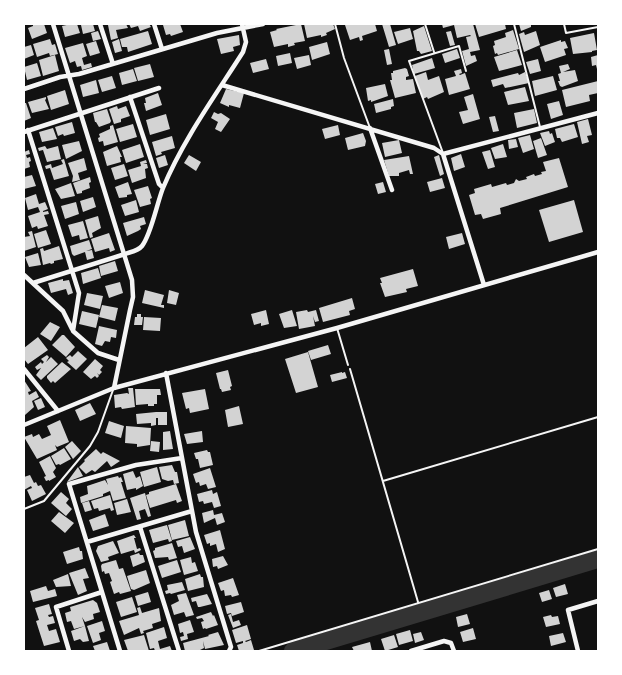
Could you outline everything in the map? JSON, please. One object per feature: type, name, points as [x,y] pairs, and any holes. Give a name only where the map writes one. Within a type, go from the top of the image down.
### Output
[{"type":"street","points":[[52,24],[132,280],[132,297],[114,388]]},
{"type":"street","points":[[100,24],[113,64]]},
{"type":"street","points":[[154,24],[162,49]]},
{"type":"street","points":[[24,88],[60,76],[113,64],[242,25],[263,24]]},
{"type":"street","points":[[33,283],[138,249],[145,240],[163,188],[185,145],[246,46],[242,25]]},
{"type":"street","points":[[222,85],[370,128],[434,148],[443,154],[484,285]]},
{"type":"street","points":[[73,331],[78,293],[26,131],[159,88]]},
{"type":"street","points":[[130,97],[159,184],[163,188]]},
{"type":"street","points":[[443,154],[598,114]]},
{"type":"street","points":[[370,128],[392,190]]},
{"type":"street","points":[[24,425],[114,388],[337,328],[598,252]]},
{"type":"street","points":[[24,275],[63,311],[73,331],[98,352],[119,360]]},
{"type":"street","points":[[24,369],[58,411]]},
{"type":"street","points":[[166,373],[196,532],[231,647],[229,651]]},
{"type":"street","points":[[120,651],[69,484],[136,465],[182,458]]},
{"type":"street","points":[[87,542],[192,511]]},
{"type":"street","points":[[140,527],[179,651]]},
{"type":"street","points":[[70,651],[56,606],[102,592]]},
{"type":"street","points":[[578,651],[568,610],[598,600]]},
{"type":"street","points":[[411,651],[444,641],[450,643],[454,651]]},
{"type":"lane","points":[[335,24],[344,58],[370,128]]},
{"type":"lane","points":[[425,24],[434,53]]},
{"type":"lane","points":[[514,24],[541,129]]},
{"type":"lane","points":[[564,24],[566,33],[598,27]]},
{"type":"lane","points":[[443,154],[409,61],[459,46],[466,71]]},
{"type":"lane","points":[[337,328],[348,365]]},
{"type":"lane","points":[[24,509],[44,501],[90,446],[98,432],[114,388]]},
{"type":"lane","points":[[62,479],[69,484]]},
{"type":"path","points":[[348,365],[419,603]]},
{"type":"path","points":[[383,481],[598,417]]},
{"type":"path","points":[[259,651],[598,549]]},
{"type":"building","points":[[33,24],[44,24],[47,33],[32,39],[28,28],[33,26]]},
{"type":"building","points":[[77,24],[80,33],[65,37],[62,26]]},
{"type":"building","points":[[93,24],[95,31],[83,34],[81,25]]},
{"type":"building","points":[[126,24],[128,28],[116,30],[118,38],[111,40],[108,25]]},
{"type":"building","points":[[129,24],[149,24],[151,27],[140,31],[138,26],[131,28]]},
{"type":"building","points":[[180,24],[183,32],[171,36],[170,34],[166,35],[163,25]]},
{"type":"building","points":[[301,24],[305,41],[294,43],[295,45],[288,47],[288,44],[274,47],[270,32]]},
{"type":"building","points":[[304,24],[333,24],[335,29],[321,37],[321,35],[307,38]]},
{"type":"building","points":[[375,24],[377,31],[362,36],[363,40],[360,41],[359,37],[350,40],[345,25]]},
{"type":"building","points":[[382,24],[390,24],[396,45],[389,47]]},
{"type":"building","points":[[442,24],[473,24],[480,50],[470,52],[471,56],[475,55],[477,61],[466,66],[462,51],[469,49],[466,37],[471,36],[457,38],[454,25],[443,28]]},
{"type":"building","points":[[475,24],[505,24],[506,29],[479,37]]},
{"type":"building","points":[[519,24],[534,24],[521,31]]},
{"type":"building","points":[[424,26],[432,51],[421,54],[417,51],[413,31]]},
{"type":"building","points":[[410,28],[413,39],[398,44],[394,32]]},
{"type":"building","points":[[513,30],[519,49],[498,55],[497,53],[495,54],[494,41],[506,37],[505,33]]},
{"type":"building","points":[[98,31],[101,39],[93,41],[91,33]]},
{"type":"building","points":[[148,31],[152,44],[128,52],[127,47],[122,47],[120,39]]},
{"type":"building","points":[[451,31],[455,45],[450,46],[446,32]]},
{"type":"building","points":[[536,31],[540,45],[524,52],[519,34],[524,32],[525,35]]},
{"type":"building","points":[[594,33],[597,50],[573,54],[570,38]]},
{"type":"building","points":[[239,35],[240,45],[233,47],[234,51],[221,54],[217,39]]},
{"type":"building","points":[[50,39],[52,45],[55,44],[58,54],[50,56],[49,53],[37,57],[33,44]]},
{"type":"building","points":[[119,39],[122,51],[115,53],[112,42]]},
{"type":"building","points":[[561,40],[561,42],[565,41],[568,48],[564,49],[566,55],[545,62],[540,47]]},
{"type":"building","points":[[96,41],[100,53],[90,56],[86,44]]},
{"type":"building","points":[[327,42],[330,54],[312,60],[309,47]]},
{"type":"building","points":[[83,43],[87,56],[82,58],[84,65],[91,63],[92,67],[82,70],[81,66],[77,67],[75,61],[70,63],[65,48]]},
{"type":"building","points":[[31,45],[34,55],[24,59],[24,47]]},
{"type":"building","points":[[389,49],[392,64],[387,65],[384,50]]},
{"type":"building","points":[[457,49],[460,58],[445,63],[442,54]]},
{"type":"building","points":[[517,50],[522,65],[499,71],[494,57]]},
{"type":"building","points":[[290,53],[292,63],[278,66],[276,56]]},
{"type":"building","points":[[55,55],[59,71],[43,76],[39,60]]},
{"type":"building","points":[[309,55],[311,65],[297,69],[294,58]]},
{"type":"building","points":[[598,55],[597,69],[596,65],[592,66],[591,57]]},
{"type":"building","points":[[432,58],[435,68],[414,74],[412,65]]},
{"type":"building","points":[[266,59],[269,69],[253,73],[250,63]]},
{"type":"building","points":[[538,59],[541,71],[530,74],[526,62]]},
{"type":"building","points":[[37,63],[41,76],[27,80],[24,67]]},
{"type":"building","points":[[150,64],[154,77],[138,81],[134,68]]},
{"type":"building","points":[[568,64],[570,69],[563,72],[575,70],[578,81],[562,87],[558,81],[560,81],[558,74],[561,73],[559,66]]},
{"type":"building","points":[[405,68],[409,76],[406,77],[406,80],[413,79],[416,93],[395,98],[390,80],[392,80],[391,73]]},
{"type":"building","points":[[133,69],[137,81],[122,85],[119,73]]},
{"type":"building","points":[[461,69],[462,73],[459,74],[465,73],[470,89],[449,95],[445,79],[456,76],[454,71]]},
{"type":"building","points":[[426,72],[428,80],[439,76],[444,92],[428,99],[427,97],[423,99],[415,76]]},
{"type":"building","points":[[525,72],[529,83],[505,88],[503,84],[493,87],[491,80],[518,73],[519,75]]},
{"type":"building","points":[[112,76],[116,88],[102,92],[98,80]]},
{"type":"building","points":[[553,76],[557,90],[535,96],[532,81]]},
{"type":"building","points":[[96,80],[99,93],[83,97],[80,85]]},
{"type":"building","points":[[598,81],[598,93],[589,95],[590,101],[566,107],[562,90]]},
{"type":"building","points":[[385,84],[388,96],[371,102],[371,100],[368,101],[366,88]]},
{"type":"building","points":[[525,87],[529,101],[508,105],[504,92]]},
{"type":"building","points":[[226,89],[244,93],[240,108],[229,105],[229,107],[220,103]]},
{"type":"building","points":[[65,90],[69,104],[51,110],[47,96]]},
{"type":"building","points":[[158,93],[162,105],[146,111],[145,98]]},
{"type":"building","points":[[473,94],[480,119],[463,124],[459,112],[468,110],[464,97]]},
{"type":"building","points":[[46,97],[45,100],[49,109],[32,113],[28,102]]},
{"type":"building","points":[[393,99],[394,106],[391,109],[376,113],[374,104]]},
{"type":"building","points":[[559,101],[563,115],[551,119],[547,104]]},
{"type":"building","points":[[24,103],[26,103],[31,118],[24,121]]},
{"type":"building","points":[[117,106],[118,109],[126,106],[130,116],[114,124],[109,109]]},
{"type":"building","points":[[107,109],[111,121],[99,127],[95,122],[93,113]]},
{"type":"building","points":[[534,109],[537,123],[517,128],[514,113]]},
{"type":"building","points":[[214,112],[221,113],[230,119],[221,132],[215,129],[218,122],[211,118]]},
{"type":"building","points":[[166,114],[170,129],[150,135],[146,120]]},
{"type":"building","points":[[495,116],[499,131],[493,132],[489,117]]},
{"type":"building","points":[[588,119],[592,135],[587,136],[589,142],[582,144],[577,122]]},
{"type":"building","points":[[72,122],[75,133],[58,136],[55,127]]},
{"type":"building","points":[[133,124],[137,137],[120,142],[116,129]]},
{"type":"building","points":[[574,124],[578,137],[562,142],[560,138],[557,138],[555,129]]},
{"type":"building","points":[[113,125],[118,142],[104,146],[103,141],[99,142],[99,134],[110,129],[110,126]]},
{"type":"building","points":[[338,125],[340,135],[325,139],[322,129]]},
{"type":"building","points":[[53,128],[57,139],[42,142],[39,132]]},
{"type":"building","points":[[549,131],[550,134],[552,133],[555,142],[545,146],[540,133]]},
{"type":"building","points":[[363,133],[366,141],[365,146],[348,150],[345,138]]},
{"type":"building","points":[[530,135],[534,149],[523,153],[518,138]]},
{"type":"building","points":[[172,136],[175,148],[161,152],[162,154],[156,156],[152,142]]},
{"type":"building","points":[[541,138],[547,155],[538,158],[533,141]]},
{"type":"building","points":[[516,139],[518,147],[509,149],[508,140]]},
{"type":"building","points":[[399,140],[402,153],[385,157],[382,143]]},
{"type":"building","points":[[79,141],[82,151],[66,159],[62,145]]},
{"type":"building","points":[[140,144],[144,157],[126,163],[122,150]]},
{"type":"building","points":[[503,144],[507,157],[495,159],[491,148]]},
{"type":"building","points":[[45,146],[47,149],[58,146],[61,159],[47,162],[43,150],[39,151],[38,148]]},
{"type":"building","points":[[117,146],[122,157],[120,157],[121,162],[107,166],[103,152]]},
{"type":"building","points":[[29,150],[30,154],[26,155],[27,158],[30,157],[30,167],[24,169],[24,152]]},
{"type":"building","points":[[490,150],[495,167],[488,169],[482,152]]},
{"type":"building","points":[[461,154],[465,167],[454,171],[451,158]]},
{"type":"building","points":[[165,155],[168,165],[159,168],[156,158]]},
{"type":"building","points":[[189,155],[201,162],[196,171],[184,163]]},
{"type":"building","points":[[439,155],[444,174],[440,176],[434,157]]},
{"type":"building","points":[[409,156],[413,174],[410,174],[409,170],[399,173],[399,176],[389,176],[384,160]]},
{"type":"building","points":[[84,158],[87,170],[78,173],[80,180],[72,182],[73,176],[68,163]]},
{"type":"building","points":[[559,158],[568,187],[500,208],[501,214],[483,219],[481,214],[475,215],[469,195],[475,193],[474,189],[491,184],[492,187],[506,183],[507,185],[514,183],[516,179],[519,181],[527,179],[526,177],[534,174],[535,176],[542,174],[541,172],[546,171],[543,162]]},
{"type":"building","points":[[64,159],[69,176],[54,180],[50,168],[46,169],[45,166],[51,164],[52,168],[63,164],[61,160]]},
{"type":"building","points":[[146,160],[147,163],[143,164],[147,164],[148,168],[145,169],[146,178],[132,183],[128,170],[141,166],[140,162]]},
{"type":"building","points":[[124,164],[128,176],[115,180],[111,168]]},
{"type":"building","points":[[32,175],[36,186],[24,189],[24,177]]},
{"type":"building","points":[[90,177],[90,188],[77,194],[73,183]]},
{"type":"building","points":[[442,178],[445,188],[430,192],[427,182]]},
{"type":"building","points":[[128,182],[132,194],[119,198],[115,187]]},
{"type":"building","points":[[383,182],[386,192],[378,194],[375,184]]},
{"type":"building","points":[[71,183],[75,196],[61,199],[55,189]]},
{"type":"building","points":[[148,186],[152,198],[150,199],[151,204],[140,207],[134,190]]},
{"type":"building","points":[[36,194],[39,204],[45,202],[48,209],[43,212],[48,211],[49,214],[44,215],[48,226],[38,229],[37,226],[32,228],[28,216],[40,212],[38,207],[28,210],[25,198]]},
{"type":"building","points":[[93,197],[96,207],[83,212],[80,201]]},
{"type":"building","points":[[136,200],[139,212],[125,216],[121,205]]},
{"type":"building","points":[[574,200],[583,232],[549,242],[539,210]]},
{"type":"building","points":[[76,202],[79,214],[65,219],[61,206]]},
{"type":"building","points":[[98,216],[101,228],[92,233],[93,237],[90,238],[85,220]]},
{"type":"building","points":[[144,217],[146,224],[140,226],[141,229],[138,231],[127,236],[123,223]]},
{"type":"building","points":[[83,221],[88,238],[80,240],[79,235],[72,237],[68,225]]},
{"type":"building","points":[[46,230],[51,244],[38,248],[34,234]]},
{"type":"building","points":[[32,231],[36,247],[24,251],[24,237],[30,236],[28,232]]},
{"type":"building","points":[[109,233],[115,250],[110,252],[109,248],[95,252],[91,239]]},
{"type":"building","points":[[462,233],[465,244],[449,249],[446,237]]},
{"type":"building","points":[[89,240],[92,249],[86,251],[92,250],[94,258],[87,260],[85,252],[74,256],[72,254],[70,246]]},
{"type":"building","points":[[59,246],[63,259],[43,265],[40,249],[43,248],[44,251]]},
{"type":"building","points":[[38,253],[41,265],[29,267],[25,257]]},
{"type":"building","points":[[115,261],[118,271],[101,276],[99,266]]},
{"type":"building","points":[[98,268],[101,278],[83,284],[81,273]]},
{"type":"building","points":[[413,269],[418,286],[406,289],[407,292],[385,297],[380,278]]},
{"type":"building","points":[[63,279],[63,281],[69,280],[73,293],[68,295],[66,289],[51,293],[48,283]]},
{"type":"building","points":[[120,282],[123,293],[109,298],[105,286]]},
{"type":"building","points":[[145,290],[164,295],[161,305],[164,305],[164,308],[142,303]]},
{"type":"building","points":[[169,290],[179,293],[176,305],[167,303]]},
{"type":"building","points":[[87,293],[103,296],[100,309],[84,305]]},
{"type":"building","points":[[352,298],[355,309],[349,311],[350,315],[323,322],[319,308]]},
{"type":"building","points":[[102,305],[118,308],[115,321],[99,317]]},
{"type":"building","points":[[266,310],[269,324],[261,326],[261,323],[254,325],[251,314]]},
{"type":"building","points":[[292,310],[297,326],[284,328],[279,314]]},
{"type":"building","points":[[307,310],[308,312],[316,310],[319,321],[315,322],[313,316],[315,326],[299,329],[296,312]]},
{"type":"building","points":[[82,311],[99,315],[96,328],[79,324]]},
{"type":"building","points":[[137,314],[141,314],[141,317],[143,317],[142,325],[134,325]]},
{"type":"building","points":[[144,317],[161,318],[160,331],[143,330]]},
{"type":"building","points":[[50,322],[60,327],[51,341],[40,334]]},
{"type":"building","points":[[99,326],[117,330],[116,338],[111,337],[110,342],[105,341],[102,346],[95,344]]},
{"type":"building","points":[[62,335],[75,347],[66,357],[52,345]]},
{"type":"building","points":[[38,337],[48,350],[28,364],[24,359],[24,348]]},
{"type":"building","points":[[328,345],[331,354],[311,360],[308,351]]},
{"type":"building","points":[[78,351],[87,359],[76,370],[67,362],[69,361],[66,358],[70,355],[72,357]]},
{"type":"building","points":[[308,352],[318,387],[296,393],[285,359]]},
{"type":"building","points":[[47,355],[49,357],[46,362],[51,357],[58,364],[41,380],[36,375],[41,368],[37,370],[35,367],[44,362],[41,359]]},
{"type":"building","points":[[95,359],[103,366],[100,370],[102,372],[99,375],[97,373],[99,376],[97,378],[95,376],[91,379],[83,372]]},
{"type":"building","points":[[62,362],[71,369],[55,383],[53,381],[51,383],[47,376]]},
{"type":"building","points":[[228,370],[232,386],[230,387],[231,390],[222,392],[216,373]]},
{"type":"building","points":[[345,372],[347,378],[332,382],[330,375]]},
{"type":"building","points":[[24,380],[31,391],[28,392],[29,395],[36,391],[39,397],[32,401],[34,407],[25,415]]},
{"type":"building","points":[[128,388],[133,388],[135,407],[115,408],[114,395],[129,394]]},
{"type":"building","points":[[135,389],[160,389],[161,395],[157,395],[157,404],[154,404],[154,406],[148,406],[148,404],[136,405]]},
{"type":"building","points":[[205,389],[209,409],[190,413],[189,408],[186,409],[182,393]]},
{"type":"building","points":[[41,398],[45,407],[38,410],[34,401]]},
{"type":"building","points":[[90,403],[96,414],[80,421],[75,410]]},
{"type":"building","points":[[239,406],[243,424],[228,427],[225,410]]},
{"type":"building","points":[[167,412],[167,425],[158,425],[158,418],[156,418],[156,425],[151,426],[151,423],[137,424],[136,414]]},
{"type":"building","points":[[60,420],[69,442],[57,447],[55,445],[57,450],[37,459],[24,437],[32,434],[33,437],[39,434],[42,439],[51,435],[47,426]]},
{"type":"building","points":[[109,421],[124,426],[121,438],[105,433]]},
{"type":"building","points":[[126,426],[151,428],[150,445],[137,447],[137,444],[125,443]]},
{"type":"building","points":[[170,431],[173,449],[163,450],[163,432]]},
{"type":"building","points":[[202,431],[203,442],[187,444],[184,434]]},
{"type":"building","points":[[72,441],[81,451],[73,459],[65,447]]},
{"type":"building","points":[[151,441],[160,442],[159,452],[150,451]]},
{"type":"building","points":[[64,448],[71,459],[56,465],[51,456]]},
{"type":"building","points":[[96,449],[101,454],[103,452],[120,461],[111,467],[107,461],[95,472],[92,470],[86,474],[79,467]]},
{"type":"building","points":[[207,450],[210,452],[213,465],[200,468],[194,453]]},
{"type":"building","points":[[50,456],[56,468],[53,472],[56,477],[46,481],[44,477],[46,476],[39,462]]},
{"type":"building","points":[[172,465],[175,472],[177,472],[179,483],[174,484],[173,480],[162,479],[159,467]]},
{"type":"building","points":[[78,467],[83,476],[67,482]]},
{"type":"building","points":[[157,467],[161,482],[144,487],[140,472]]},
{"type":"building","points":[[210,468],[216,487],[208,489],[206,484],[200,486],[199,482],[196,483],[193,474]]},
{"type":"building","points":[[133,471],[136,478],[140,476],[143,486],[136,490],[136,488],[127,490],[123,474]]},
{"type":"building","points":[[30,475],[34,483],[36,482],[38,486],[41,485],[46,494],[32,501],[27,490],[32,488],[31,486],[24,490],[24,477]]},
{"type":"building","points":[[118,476],[119,478],[121,477],[123,482],[121,482],[126,498],[113,501],[110,491],[103,494],[103,496],[81,503],[80,497],[88,494],[87,486],[105,480],[108,485],[106,479]]},
{"type":"building","points":[[176,484],[182,501],[177,503],[176,500],[150,508],[146,495],[149,492]]},
{"type":"building","points":[[212,490],[213,494],[217,492],[221,506],[214,508],[212,502],[204,504],[203,501],[199,502],[197,494]]},
{"type":"building","points":[[61,492],[69,499],[66,503],[72,509],[66,516],[51,503]]},
{"type":"building","points":[[145,493],[151,516],[148,517],[145,509],[139,511],[141,519],[137,520],[130,498]]},
{"type":"building","points":[[110,495],[114,510],[111,511],[110,508],[99,511],[98,508],[94,509],[91,501]]},
{"type":"building","points":[[127,499],[131,512],[117,515],[114,503]]},
{"type":"building","points":[[89,501],[92,510],[85,512],[82,503]]},
{"type":"building","points":[[213,510],[214,515],[222,513],[225,522],[217,525],[215,518],[204,523],[202,513]]},
{"type":"building","points":[[59,512],[74,523],[65,533],[51,521]]},
{"type":"building","points":[[105,514],[109,526],[93,531],[89,520]]},
{"type":"building","points":[[185,520],[189,536],[172,540],[168,525]]},
{"type":"building","points":[[167,525],[172,541],[169,542],[168,539],[153,543],[149,530]]},
{"type":"building","points":[[220,530],[225,549],[218,552],[216,544],[210,546],[210,543],[207,544],[204,535]]},
{"type":"building","points":[[134,535],[137,549],[140,548],[141,550],[135,553],[134,550],[121,554],[117,541]]},
{"type":"building","points":[[190,537],[195,549],[184,553],[182,546],[178,547],[176,541]]},
{"type":"building","points":[[113,541],[119,553],[108,557],[109,560],[101,562],[96,551],[98,546]]},
{"type":"building","points":[[172,543],[177,558],[169,560],[168,557],[155,558],[153,551],[155,548]]},
{"type":"building","points":[[79,547],[80,551],[82,551],[83,559],[67,564],[63,552]]},
{"type":"building","points":[[139,553],[143,555],[145,562],[133,567],[130,556]]},
{"type":"building","points":[[223,556],[228,565],[218,569],[217,566],[213,567],[212,559]]},
{"type":"building","points":[[191,557],[192,563],[195,562],[198,571],[184,575],[180,560]]},
{"type":"building","points":[[116,560],[119,569],[123,568],[131,591],[114,594],[109,573],[105,574],[104,571],[102,572],[102,564]]},
{"type":"building","points":[[177,560],[181,572],[162,578],[158,566]]},
{"type":"building","points":[[85,568],[89,578],[83,579],[87,591],[78,595],[69,573]]},
{"type":"building","points":[[146,570],[150,583],[134,590],[131,589],[127,576]]},
{"type":"building","points":[[68,574],[71,586],[56,587],[53,580]]},
{"type":"building","points":[[200,574],[203,577],[204,587],[188,591],[185,579]]},
{"type":"building","points":[[233,578],[239,595],[225,596],[224,590],[221,591],[218,583]]},
{"type":"building","points":[[182,582],[185,590],[166,594],[165,591],[168,590],[167,585]]},
{"type":"building","points":[[565,584],[568,594],[556,597],[553,588]]},
{"type":"building","points":[[46,586],[48,591],[55,589],[57,596],[33,602],[30,591]]},
{"type":"building","points":[[549,590],[552,599],[542,602],[539,593]]},
{"type":"building","points":[[148,592],[151,602],[138,606],[135,596]]},
{"type":"building","points":[[186,593],[194,615],[186,617],[184,612],[174,615],[171,605],[179,601],[177,595]]},
{"type":"building","points":[[207,594],[212,604],[198,607],[196,601],[192,602],[191,598]]},
{"type":"building","points":[[132,597],[137,612],[121,617],[116,602]]},
{"type":"building","points":[[93,600],[97,603],[100,612],[93,614],[94,619],[85,622],[82,617],[85,626],[74,629],[71,621],[67,622],[65,613],[71,611],[70,607]]},
{"type":"building","points":[[241,602],[244,612],[232,616],[231,613],[227,614],[225,606]]},
{"type":"building","points":[[49,604],[52,614],[48,615],[49,617],[53,616],[55,623],[47,625],[49,631],[56,629],[60,642],[44,646],[36,621],[39,620],[35,608]]},
{"type":"building","points":[[140,607],[142,613],[159,608],[161,621],[152,624],[153,628],[143,631],[144,633],[141,634],[139,628],[124,635],[119,621],[139,615],[137,608]]},
{"type":"building","points":[[211,612],[218,625],[203,629],[201,622],[204,621],[202,618],[197,619],[196,617]]},
{"type":"building","points":[[231,614],[233,622],[239,620],[241,625],[233,628],[228,615]]},
{"type":"building","points":[[467,614],[470,624],[458,627],[456,617]]},
{"type":"building","points":[[551,615],[552,617],[558,616],[560,624],[546,627],[543,617]]},
{"type":"building","points":[[190,620],[194,632],[187,634],[188,639],[181,641],[180,637],[184,636],[183,632],[180,633],[178,624]]},
{"type":"building","points":[[102,621],[105,631],[99,633],[101,640],[93,643],[87,626]]},
{"type":"building","points":[[247,625],[251,639],[245,641],[251,640],[254,650],[239,651],[237,645],[243,643],[243,641],[236,643],[232,630]]},
{"type":"building","points":[[85,626],[89,641],[83,642],[80,639],[74,641],[71,631]]},
{"type":"building","points":[[164,627],[167,638],[158,641],[160,649],[170,646],[172,651],[155,651],[154,648],[150,649],[146,633]]},
{"type":"building","points":[[473,628],[476,639],[463,642],[460,632]]},
{"type":"building","points":[[410,630],[413,641],[399,645],[396,634]]},
{"type":"building","points":[[218,632],[224,645],[205,649],[203,641],[204,648],[200,651],[185,651],[183,643]]},
{"type":"building","points":[[421,632],[424,640],[415,643],[413,634]]},
{"type":"building","points":[[563,633],[566,642],[551,646],[549,636]]},
{"type":"building","points":[[144,635],[149,651],[128,651],[124,640]]},
{"type":"building","points":[[394,635],[398,647],[385,651],[381,639]]},
{"type":"building","points":[[107,642],[110,651],[95,651],[93,646]]},
{"type":"building","points":[[370,642],[372,651],[354,651],[352,647]]},
{"type":"waterway","points":[[293,651],[598,559]]}]
